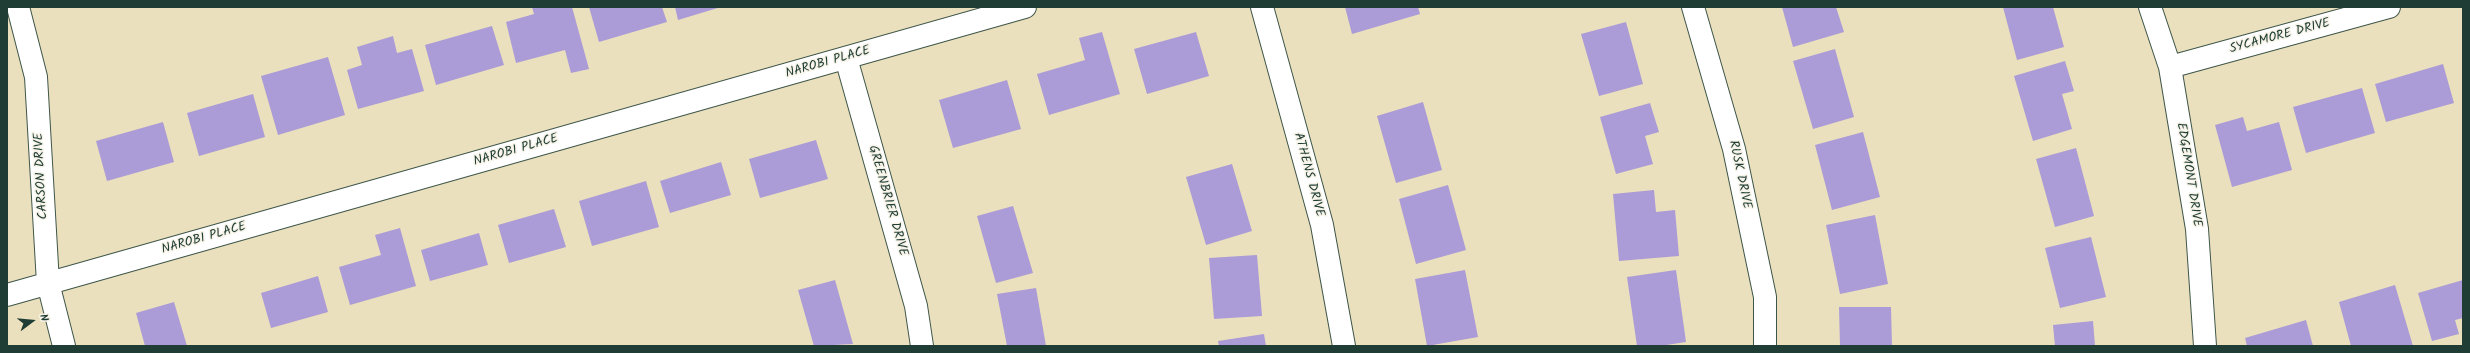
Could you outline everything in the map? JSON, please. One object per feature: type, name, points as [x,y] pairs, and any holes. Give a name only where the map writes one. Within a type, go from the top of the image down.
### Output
[{"type":"street","name":"CARSON DRIVE","points":[[18,7],[36,77],[48,283],[64,346]]},
{"type":"street","name":"NAROBI PLACE","points":[[7,295],[1025,7]]},
{"type":"street","name":"ATHENS DRIVE","points":[[1262,7],[1322,225],[1344,346]]},
{"type":"street","name":"RUSK DRIVE","points":[[1693,7],[1734,149],[1765,297],[1765,346]]},
{"type":"street","name":"EDGEMONT DRIVE","points":[[2150,7],[2170,67],[2197,230],[2205,346]]},
{"type":"street","name":"SYCAMORE DRIVE","points":[[2170,67],[2390,7]]},
{"type":"street","name":"GREENBRIER DRIVE","points":[[846,58],[916,306],[922,346]]},
{"type":"building","points":[[532,7],[572,7],[589,69],[571,73],[565,50],[516,63],[506,22],[534,14]]},
{"type":"building","points":[[589,7],[662,7],[667,22],[599,42]]},
{"type":"building","points":[[675,7],[721,7],[678,20]]},
{"type":"building","points":[[1345,7],[1418,7],[1420,14],[1352,34]]},
{"type":"building","points":[[1782,7],[1836,7],[1844,32],[1793,47]]},
{"type":"building","points":[[2003,7],[2053,7],[2064,47],[2017,60]]},
{"type":"building","points":[[1626,22],[1643,84],[1599,96],[1581,34]]},
{"type":"building","points":[[492,26],[504,65],[436,85],[425,45]]},
{"type":"building","points":[[1102,32],[1120,94],[1049,115],[1037,74],[1085,60],[1079,38]]},
{"type":"building","points":[[1196,32],[1209,76],[1147,94],[1134,49]]},
{"type":"building","points":[[393,36],[397,53],[412,49],[424,91],[358,109],[347,70],[362,65],[357,47]]},
{"type":"building","points":[[1835,49],[1854,117],[1813,129],[1793,61]]},
{"type":"building","points":[[328,57],[345,115],[278,135],[261,76]]},
{"type":"building","points":[[2065,61],[2074,91],[2062,94],[2072,129],[2033,141],[2014,76]]},
{"type":"building","points":[[2443,64],[2454,103],[2386,122],[2375,84]]},
{"type":"building","points":[[1007,80],[1021,129],[953,148],[939,100]]},
{"type":"building","points":[[2362,88],[2375,133],[2306,153],[2293,107]]},
{"type":"building","points":[[253,94],[265,137],[199,156],[187,113]]},
{"type":"building","points":[[1423,102],[1442,170],[1396,183],[1377,116]]},
{"type":"building","points":[[1650,103],[1659,132],[1645,136],[1653,164],[1616,174],[1600,117]]},
{"type":"building","points":[[2243,117],[2247,131],[2279,122],[2292,170],[2232,187],[2215,125]]},
{"type":"building","points":[[163,122],[174,162],[107,181],[96,141]]},
{"type":"building","points":[[1863,132],[1880,197],[1832,210],[1815,145]]},
{"type":"building","points":[[816,140],[828,179],[760,198],[749,159]]},
{"type":"building","points":[[2076,148],[2094,216],[2055,227],[2036,159]]},
{"type":"building","points":[[721,162],[731,195],[670,213],[660,181]]},
{"type":"building","points":[[1232,164],[1252,231],[1206,245],[1186,177]]},
{"type":"building","points":[[646,181],[659,227],[592,246],[579,201]]},
{"type":"building","points":[[1448,185],[1466,250],[1416,264],[1399,199]]},
{"type":"building","points":[[1654,190],[1656,212],[1675,210],[1679,256],[1619,261],[1613,194]]},
{"type":"building","points":[[1013,206],[1033,273],[996,283],[977,216]]},
{"type":"building","points":[[554,209],[566,247],[509,263],[498,225]]},
{"type":"building","points":[[1875,215],[1888,284],[1840,294],[1826,225]]},
{"type":"building","points":[[400,228],[416,286],[350,305],[339,267],[381,255],[375,235]]},
{"type":"building","points":[[479,233],[488,265],[430,281],[421,250]]},
{"type":"building","points":[[2091,237],[2106,297],[2060,308],[2045,248]]},
{"type":"building","points":[[1257,255],[1262,316],[1214,319],[1209,258]]},
{"type":"building","points":[[1465,270],[1478,337],[1427,346],[1415,279]]},
{"type":"building","points":[[1676,270],[1686,342],[1660,346],[1637,346],[1627,277]]},
{"type":"building","points":[[318,276],[328,312],[271,328],[261,293]]},
{"type":"building","points":[[835,280],[853,344],[814,346],[798,290]]},
{"type":"building","points":[[2463,280],[2463,318],[2455,320],[2459,334],[2432,341],[2418,293]]},
{"type":"building","points":[[2395,285],[2413,346],[2351,346],[2339,302]]},
{"type":"building","points":[[1036,288],[1046,346],[1007,346],[997,294]]},
{"type":"building","points":[[174,302],[187,346],[145,346],[136,313]]},
{"type":"building","points":[[1839,307],[1891,307],[1892,346],[1840,346]]},
{"type":"building","points":[[2306,320],[2313,346],[2247,346],[2245,338]]},
{"type":"building","points":[[2093,321],[2095,346],[2055,346],[2053,325]]},
{"type":"building","points":[[1264,334],[1266,346],[1219,346],[1218,341]]}]
